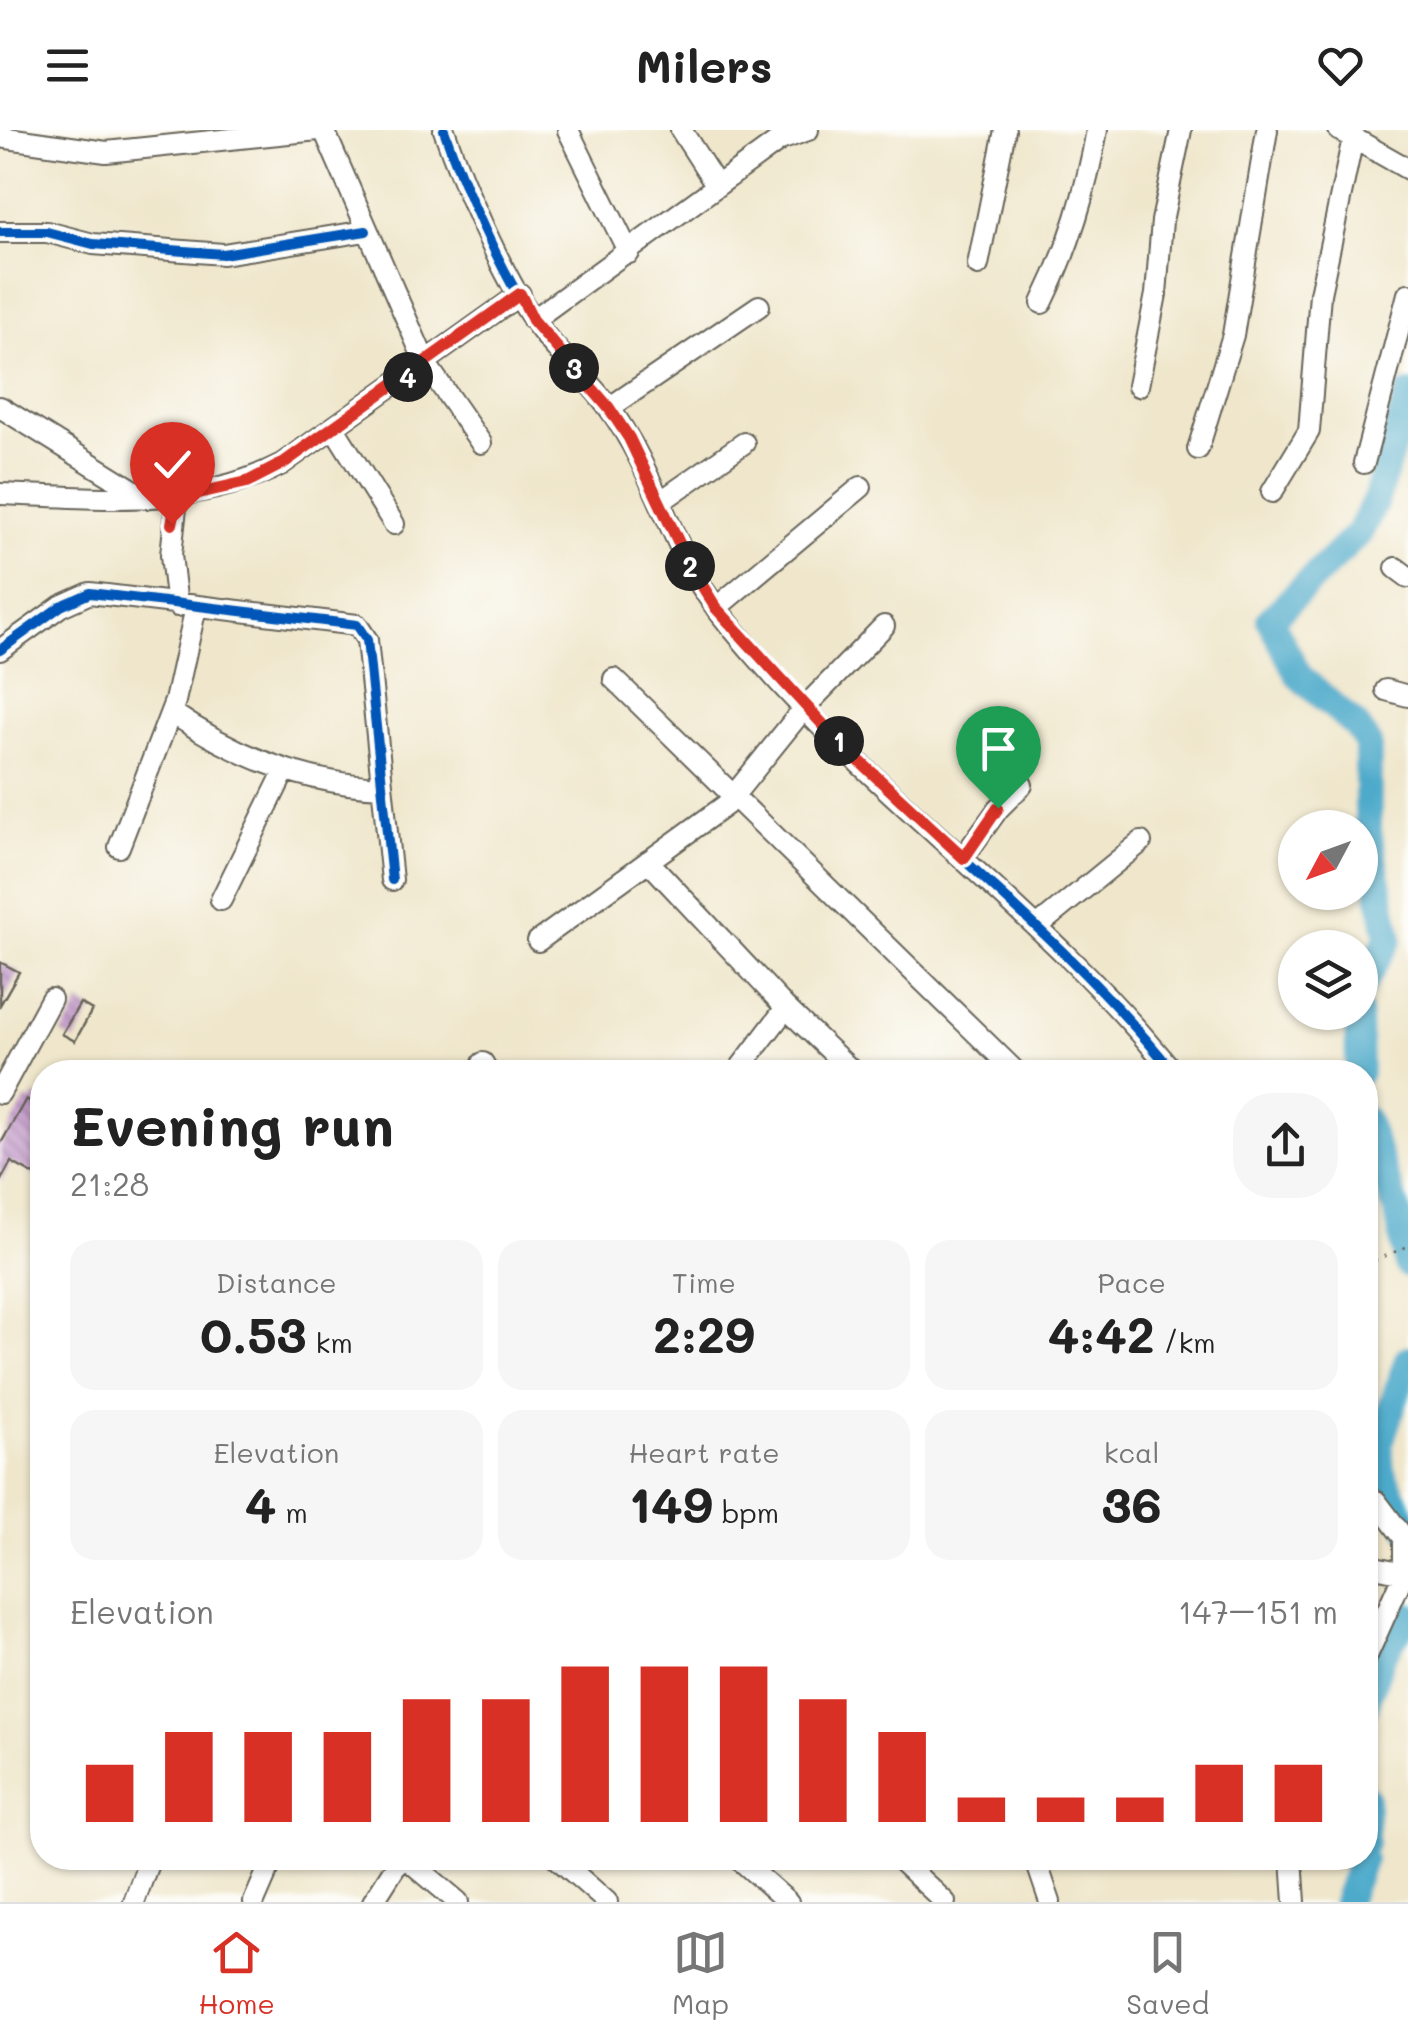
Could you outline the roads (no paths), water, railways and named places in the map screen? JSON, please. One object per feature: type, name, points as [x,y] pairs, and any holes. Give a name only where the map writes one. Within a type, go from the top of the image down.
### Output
[{"type":"street","points":[[0,137],[106,152],[321,130],[426,364],[481,443]]},
{"type":"street","points":[[444,130],[457,169],[533,320],[609,408],[716,608],[806,708],[1037,926],[1164,1060]]},
{"type":"street","points":[[568,130],[629,253]]},
{"type":"street","points":[[681,130],[717,186]]},
{"type":"street","points":[[533,320],[780,140],[808,130]]},
{"type":"street","points":[[978,266],[1005,130]]},
{"type":"street","points":[[1042,303],[1068,250],[1097,130]]},
{"type":"street","points":[[1138,386],[1156,294],[1162,221],[1181,130]]},
{"type":"street","points":[[1198,449],[1233,335],[1267,130]]},
{"type":"street","points":[[1272,492],[1309,431],[1320,294],[1346,134],[1408,168]]},
{"type":"street","points":[[0,232],[48,232],[92,244],[223,254],[366,231]]},
{"type":"street","points":[[0,494],[177,498],[247,482],[334,428],[520,294]]},
{"type":"street","points":[[1364,463],[1401,350],[1408,294]]},
{"type":"street","points":[[609,408],[760,306]]},
{"type":"street","points":[[0,407],[148,499]]},
{"type":"street","points":[[334,428],[394,524]]},
{"type":"street","points":[[660,502],[744,443]]},
{"type":"street","points":[[716,608],[861,487]]},
{"type":"street","points":[[118,848],[171,712],[186,606],[171,555],[177,498]]},
{"type":"street","points":[[0,650],[61,606],[90,593],[357,625],[367,640],[392,880]]},
{"type":"street","points":[[538,941],[732,797],[806,708],[884,626]]},
{"type":"street","points":[[614,679],[1004,1060]]},
{"type":"street","points":[[1386,690],[1408,696]]},
{"type":"street","points":[[171,712],[206,736],[285,770],[339,786],[382,787]]},
{"type":"street","points":[[221,900],[285,770]]},
{"type":"street","points":[[964,858],[998,808],[1022,785]]},
{"type":"street","points":[[1037,926],[1142,842]]},
{"type":"street","points":[[648,862],[786,1008],[841,1060]]},
{"type":"street","points":[[0,1092],[51,999]]},
{"type":"street","points":[[747,1060],[786,1008]]},
{"type":"street","points":[[1378,1504],[1404,1538],[1404,1573],[1378,1631]]},
{"type":"street","points":[[1378,1568],[1404,1573]]},
{"type":"street","points":[[134,1902],[146,1870]]},
{"type":"street","points":[[254,1902],[268,1870]]},
{"type":"street","points":[[373,1902],[396,1870]]},
{"type":"street","points":[[419,1870],[458,1902]]},
{"type":"street","points":[[571,1870],[607,1902]]},
{"type":"street","points":[[752,1870],[788,1902]]},
{"type":"street","points":[[911,1870],[946,1902]]},
{"type":"street","points":[[1038,1870],[1050,1902]]},
{"type":"street","points":[[1294,1870],[1295,1902]]},
{"type":"waterway","points":[[1378,957],[1389,938],[1368,832],[1368,744],[1356,726],[1299,676],[1270,620],[1359,533],[1376,500],[1408,395]]},
{"type":"waterway","points":[[1358,1030],[1359,1060]]},
{"type":"waterway","points":[[1378,1157],[1398,1214],[1408,1264]]},
{"type":"waterway","points":[[1408,1359],[1379,1445],[1381,1471],[1408,1527]]},
{"type":"waterway","points":[[1378,1667],[1408,1616]]},
{"type":"waterway","points":[[1346,1902],[1358,1870]]}]
